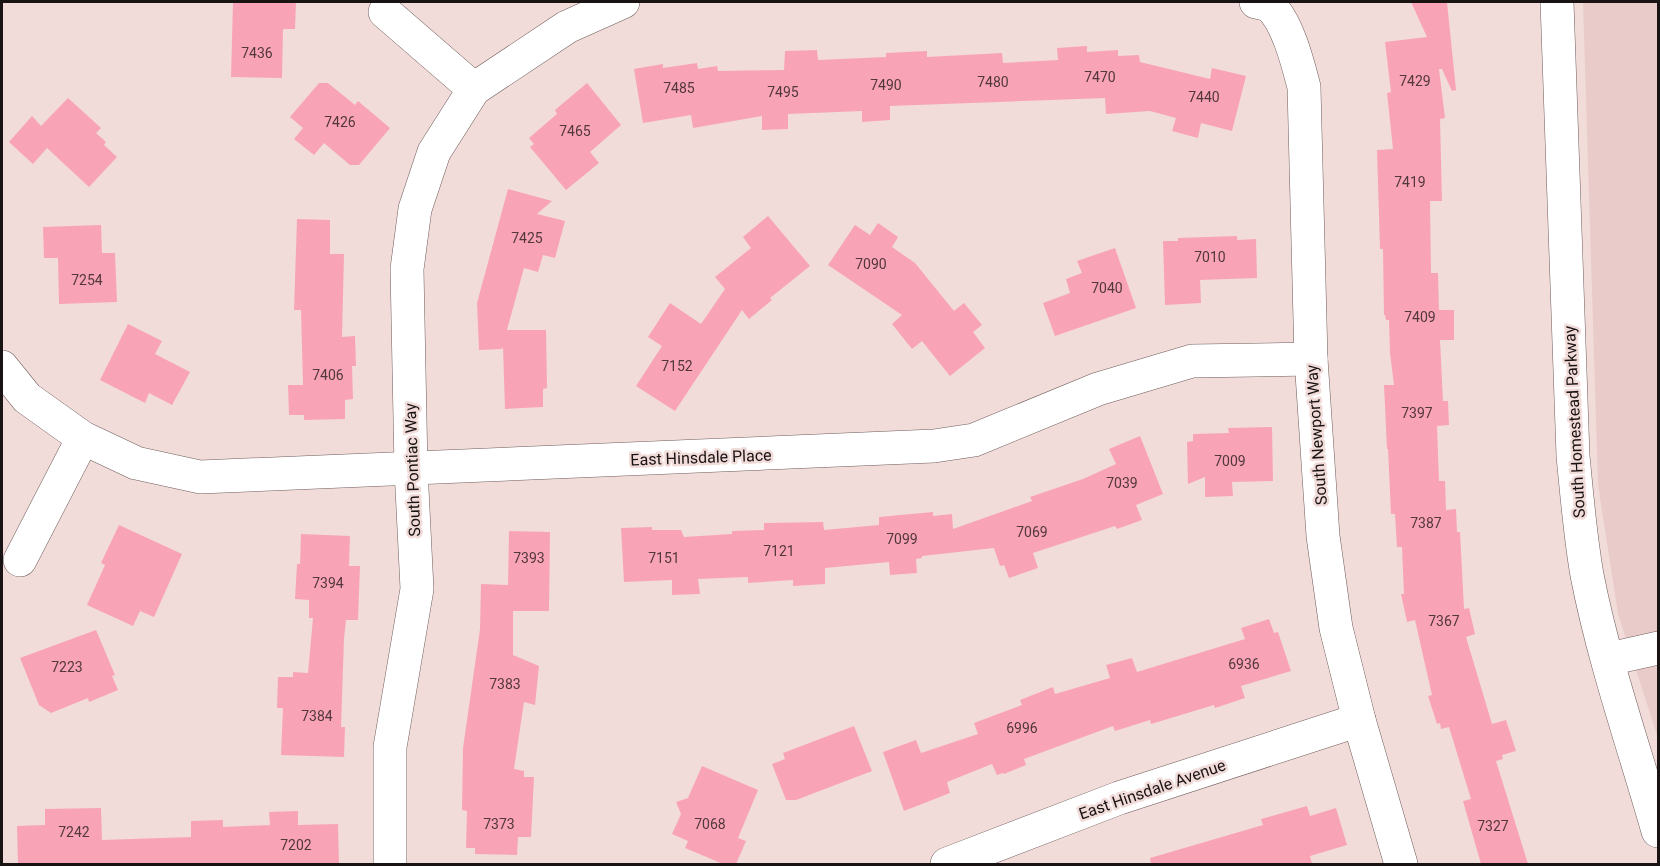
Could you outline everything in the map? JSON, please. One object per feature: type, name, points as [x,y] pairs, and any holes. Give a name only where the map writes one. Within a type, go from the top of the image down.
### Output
[{"type":"street","name":"South Pontiac Way","points":[[390,864],[390,747],[417,589],[411,469],[407,269],[415,209],[434,152],[474,89],[567,27],[623,2]]},
{"type":"street","name":"South Homestead Parkway","points":[[1557,2],[1573,456],[1579,526],[1588,576],[1609,659],[1659,831]]},
{"type":"street","name":"South Newport Way","points":[[1265,3],[1279,20],[1294,50],[1304,87],[1311,359],[1325,547],[1336,628],[1359,720],[1401,864]]},
{"type":"street","points":[[385,12],[474,89]]},
{"type":"street","name":"East Hinsdale Place","points":[[2,367],[27,398],[83,438],[136,463],[200,477],[934,447],[974,440],[1098,389],[1192,361],[1311,359]]},
{"type":"street","points":[[20,560],[83,438]]},
{"type":"street","points":[[1609,659],[1659,648]]},
{"type":"street","name":"East Hinsdale Avenue","points":[[947,864],[1119,798],[1359,720]]},
{"type":"shaded area","points":[[1583,2],[1658,2],[1658,738],[1618,614],[1598,485]]},
{"type":"building","points":[[233,2],[296,2],[295,29],[283,29],[282,78],[231,77]]},
{"type":"building","points":[[1411,2],[1447,2],[1456,90],[1452,91],[1442,69],[1439,69],[1445,118],[1440,119],[1442,201],[1430,201],[1431,273],[1438,273],[1439,310],[1454,310],[1454,340],[1440,340],[1443,401],[1448,401],[1449,425],[1437,426],[1439,481],[1445,481],[1446,510],[1456,509],[1457,532],[1460,532],[1464,609],[1469,608],[1475,634],[1466,637],[1492,724],[1506,720],[1516,751],[1502,755],[1503,759],[1496,761],[1528,864],[1481,864],[1463,801],[1471,799],[1449,727],[1441,729],[1440,723],[1437,724],[1428,696],[1432,695],[1415,620],[1407,622],[1401,594],[1404,594],[1402,547],[1397,547],[1395,514],[1391,514],[1387,449],[1384,385],[1394,385],[1389,320],[1386,320],[1384,315],[1377,150],[1393,149],[1387,93],[1391,92],[1385,42],[1427,37]]},
{"type":"building","points":[[1087,46],[1087,52],[1118,50],[1118,56],[1139,55],[1140,62],[1210,79],[1212,68],[1246,76],[1232,131],[1201,123],[1198,138],[1172,131],[1176,118],[1150,111],[1106,114],[1105,98],[890,106],[890,120],[862,122],[862,111],[788,114],[788,129],[762,130],[762,116],[693,128],[691,115],[643,123],[634,69],[663,64],[663,68],[697,63],[698,69],[717,66],[718,71],[784,70],[785,51],[817,50],[818,60],[886,57],[886,53],[927,51],[927,57],[1002,53],[1003,63],[1058,60],[1057,48]]},
{"type":"building","points":[[319,83],[328,83],[355,105],[358,101],[390,128],[359,165],[350,165],[324,143],[314,155],[294,139],[303,128],[290,117]]},
{"type":"building","points":[[587,83],[621,125],[590,152],[599,163],[566,190],[530,147],[534,144],[529,138],[557,114],[555,110]]},
{"type":"building","points":[[68,98],[101,128],[96,133],[106,142],[104,145],[117,157],[89,187],[47,148],[33,164],[9,142],[32,116],[41,126]]},
{"type":"building","points":[[508,189],[552,201],[537,214],[565,221],[555,258],[543,255],[538,272],[524,268],[507,330],[546,330],[547,388],[543,389],[543,407],[505,409],[503,347],[502,349],[479,350],[477,303]]},
{"type":"building","points":[[768,216],[810,266],[770,298],[772,300],[749,319],[742,310],[675,411],[636,386],[662,346],[648,337],[670,303],[701,324],[725,289],[715,277],[751,248],[743,237]]},
{"type":"building","points":[[297,219],[330,220],[330,254],[344,254],[342,337],[355,336],[356,366],[352,366],[353,399],[345,400],[345,419],[304,420],[304,415],[289,415],[288,385],[303,385],[301,310],[294,310]]},
{"type":"building","points":[[878,223],[898,237],[892,247],[915,263],[954,311],[964,303],[982,325],[973,332],[985,348],[950,376],[922,341],[912,349],[892,324],[902,315],[828,265],[855,225],[870,235]]},
{"type":"building","points":[[101,225],[102,253],[115,253],[117,302],[59,304],[58,258],[44,258],[43,227]]},
{"type":"building","points":[[1237,236],[1237,240],[1256,239],[1257,278],[1200,280],[1201,303],[1165,305],[1163,241],[1178,241],[1178,238]]},
{"type":"building","points":[[1115,248],[1136,308],[1055,336],[1043,303],[1070,293],[1066,279],[1082,273],[1077,261]]},
{"type":"building","points":[[128,324],[162,341],[155,354],[190,372],[172,405],[149,393],[145,403],[100,380]]},
{"type":"building","points":[[1272,427],[1273,481],[1232,482],[1233,496],[1205,497],[1205,477],[1188,484],[1187,442],[1193,441],[1193,434],[1229,433],[1228,428]]},
{"type":"building","points":[[1140,436],[1163,494],[1136,505],[1142,520],[1117,529],[1115,526],[1033,553],[1038,568],[1009,578],[1004,565],[1000,566],[994,548],[922,556],[916,559],[917,573],[890,575],[889,562],[825,568],[825,584],[793,586],[793,580],[748,583],[748,577],[698,579],[700,594],[672,595],[672,580],[624,582],[621,528],[652,527],[652,530],[681,530],[684,537],[764,530],[764,523],[823,522],[824,530],[879,525],[879,517],[933,512],[933,516],[952,514],[953,529],[1032,501],[1030,497],[1083,479],[1116,464],[1109,449]]},
{"type":"building","points":[[119,525],[182,554],[154,617],[140,611],[133,626],[87,605],[105,565],[101,563]]},
{"type":"building","points":[[509,531],[550,532],[549,611],[513,611],[513,655],[539,666],[535,705],[524,702],[514,769],[524,771],[524,777],[534,777],[531,837],[518,837],[517,855],[475,854],[475,848],[466,848],[467,811],[462,810],[463,748],[480,629],[481,584],[508,585]]},
{"type":"building","points":[[301,534],[350,536],[349,566],[360,566],[358,620],[346,620],[344,639],[341,727],[345,727],[344,757],[281,755],[283,708],[277,708],[278,677],[293,677],[293,672],[308,673],[313,618],[309,618],[309,600],[295,599]]},
{"type":"building","points":[[1269,619],[1274,633],[1278,632],[1291,671],[1241,686],[1245,698],[1151,724],[1150,720],[1115,731],[1113,726],[1024,759],[1026,765],[1004,774],[997,775],[992,764],[947,782],[950,793],[904,811],[883,752],[916,740],[921,753],[978,734],[974,723],[1022,705],[1020,700],[1053,687],[1055,694],[1110,678],[1106,665],[1132,658],[1137,672],[1245,639],[1241,628]]},
{"type":"building","points":[[96,630],[115,675],[112,676],[118,690],[89,702],[88,698],[51,713],[39,705],[20,658]]},
{"type":"building","points":[[854,726],[872,771],[796,800],[786,800],[772,764],[785,759],[783,753]]},
{"type":"building","points":[[702,766],[758,790],[738,838],[746,841],[736,864],[723,864],[685,848],[688,841],[672,834],[681,814],[676,802],[688,798]]},
{"type":"building","points":[[1307,806],[1310,816],[1336,808],[1347,845],[1310,856],[1312,864],[1151,864],[1150,858],[1263,825],[1261,819]]},
{"type":"building","points":[[101,808],[102,840],[191,837],[191,821],[223,820],[223,827],[270,825],[269,812],[298,811],[298,825],[338,824],[339,864],[18,864],[17,826],[45,825],[45,809]]}]
